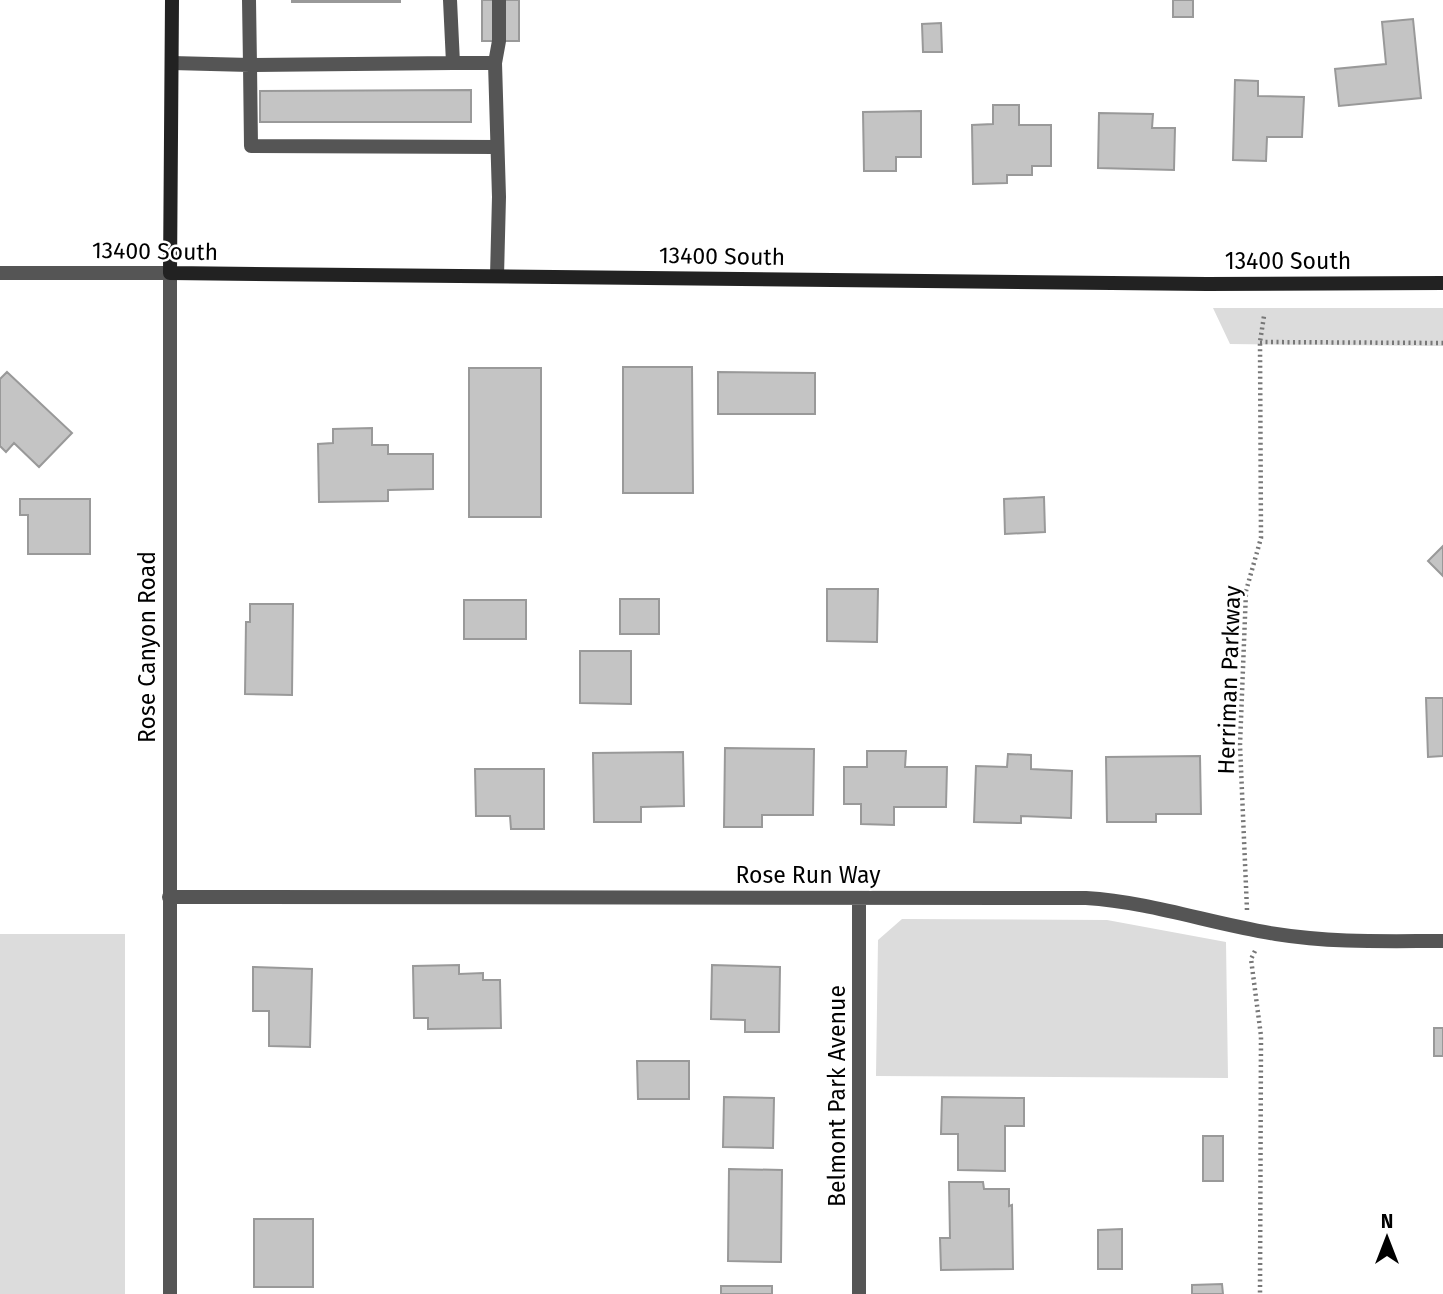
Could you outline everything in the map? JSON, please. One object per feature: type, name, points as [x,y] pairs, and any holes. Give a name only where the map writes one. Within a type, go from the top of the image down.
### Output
[{"type":"main road","name":"Rose Canyon Road","points":[[170,273],[172,0]]},
{"type":"main road","name":"13400 South","points":[[170,273],[1208,284],[1443,283]]},
{"type":"street","points":[[249,0],[251,146],[496,147]]},
{"type":"street","points":[[450,0],[453,63]]},
{"type":"street","points":[[497,276],[499,197],[495,63],[499,41],[499,0]]},
{"type":"street","points":[[172,63],[495,63]]},
{"type":"street","name":"13400 South","points":[[0,273],[170,273]]},
{"type":"street","name":"Rose Canyon Road","points":[[170,273],[170,1294]]},
{"type":"street","name":"Rose Run Way","points":[[169,897],[1086,898],[1157,908],[1251,930],[1302,938],[1355,942],[1443,941]]},
{"type":"street","name":"Belmont Park Avenue","points":[[859,898],[859,1294]]},
{"type":"path","name":"Herriman Parkway","points":[[1247,911],[1240,745],[1246,591],[1261,538],[1260,342],[1264,316]]},
{"type":"path","points":[[1260,342],[1443,342]]},
{"type":"path","points":[[1255,951],[1251,959],[1261,1036],[1260,1294]]},
{"type":"shaded area","points":[[1213,308],[1443,308],[1443,346],[1230,344]]},
{"type":"shaded area","points":[[902,919],[1107,920],[1226,942],[1228,1078],[876,1076],[878,940]]},
{"type":"shaded area","points":[[0,934],[125,934],[125,1294],[0,1294]]},
{"type":"building","points":[[400,0],[400,2],[292,2]]},
{"type":"building","points":[[482,0],[519,0],[519,41],[482,41]]},
{"type":"building","points":[[1173,0],[1193,0],[1193,17],[1173,17]]},
{"type":"building","points":[[1413,19],[1421,98],[1339,106],[1335,69],[1386,64],[1382,22]]},
{"type":"building","points":[[941,23],[942,52],[923,52],[922,24]]},
{"type":"building","points":[[1235,80],[1258,81],[1258,96],[1304,97],[1302,137],[1267,137],[1266,161],[1233,160]]},
{"type":"building","points":[[471,90],[471,122],[260,122],[260,91]]},
{"type":"building","points":[[993,105],[1019,105],[1019,125],[1051,125],[1051,166],[1032,166],[1032,175],[1007,175],[1007,183],[973,184],[972,125],[993,124]]},
{"type":"building","points":[[921,111],[921,157],[896,157],[896,171],[864,171],[863,112]]},
{"type":"building","points":[[1099,113],[1153,114],[1152,128],[1175,128],[1174,170],[1098,168]]},
{"type":"building","points":[[623,367],[692,367],[693,493],[623,493]]},
{"type":"building","points":[[469,368],[541,368],[541,517],[469,517]]},
{"type":"building","points":[[7,372],[72,433],[39,467],[14,443],[6,452],[0,446],[0,379]]},
{"type":"building","points":[[718,372],[815,373],[815,414],[718,414]]},
{"type":"building","points":[[372,428],[372,445],[388,445],[388,454],[433,454],[433,489],[388,490],[388,501],[319,502],[318,444],[333,443],[333,429]]},
{"type":"building","points":[[1044,497],[1045,532],[1005,534],[1004,499]]},
{"type":"building","points":[[20,499],[90,499],[90,554],[28,554],[28,515],[20,515]]},
{"type":"building","points":[[1443,546],[1443,576],[1428,561]]},
{"type":"building","points":[[827,589],[878,589],[877,642],[827,641]]},
{"type":"building","points":[[620,599],[659,599],[659,634],[620,634]]},
{"type":"building","points":[[464,600],[526,600],[526,639],[464,639]]},
{"type":"building","points":[[250,604],[293,604],[292,695],[245,694],[246,622],[250,622]]},
{"type":"building","points":[[580,651],[631,651],[631,704],[580,703]]},
{"type":"building","points":[[1426,698],[1443,698],[1443,756],[1428,757]]},
{"type":"building","points":[[725,748],[814,749],[813,815],[762,815],[762,827],[724,827]]},
{"type":"building","points":[[867,751],[906,751],[905,767],[947,767],[946,807],[894,807],[894,825],[861,824],[861,804],[844,804],[844,767],[867,767]]},
{"type":"building","points":[[683,752],[684,806],[641,807],[641,822],[594,822],[593,753]]},
{"type":"building","points":[[1008,754],[1031,755],[1031,769],[1072,771],[1071,818],[1021,816],[1021,823],[974,822],[976,766],[1007,767]]},
{"type":"building","points":[[1200,756],[1201,814],[1156,814],[1156,822],[1107,822],[1106,757]]},
{"type":"building","points":[[475,769],[544,769],[544,829],[511,829],[510,816],[476,816]]},
{"type":"building","points":[[459,965],[459,974],[483,973],[483,980],[500,980],[501,1028],[428,1029],[428,1018],[414,1018],[413,966]]},
{"type":"building","points":[[712,965],[780,967],[779,1032],[745,1032],[745,1020],[711,1019]]},
{"type":"building","points":[[253,967],[312,969],[310,1047],[269,1046],[269,1011],[253,1011]]},
{"type":"building","points":[[1434,1028],[1443,1028],[1443,1056],[1434,1056]]},
{"type":"building","points":[[637,1061],[689,1061],[689,1099],[638,1099]]},
{"type":"building","points":[[724,1097],[774,1098],[773,1148],[723,1147]]},
{"type":"building","points":[[942,1097],[1024,1098],[1024,1126],[1005,1126],[1005,1171],[958,1170],[958,1134],[941,1134]]},
{"type":"building","points":[[1203,1136],[1223,1136],[1223,1181],[1203,1181]]},
{"type":"building","points":[[729,1169],[782,1170],[781,1262],[728,1261]]},
{"type":"building","points":[[949,1182],[983,1182],[984,1189],[1009,1189],[1009,1206],[1012,1205],[1013,1269],[941,1270],[940,1238],[950,1238]]},
{"type":"building","points":[[254,1219],[313,1219],[313,1287],[254,1287]]},
{"type":"building","points":[[1122,1229],[1122,1269],[1098,1269],[1098,1230]]},
{"type":"building","points":[[1222,1284],[1223,1294],[1192,1294],[1192,1285]]},
{"type":"building","points":[[721,1286],[772,1286],[772,1294],[721,1294]]}]
